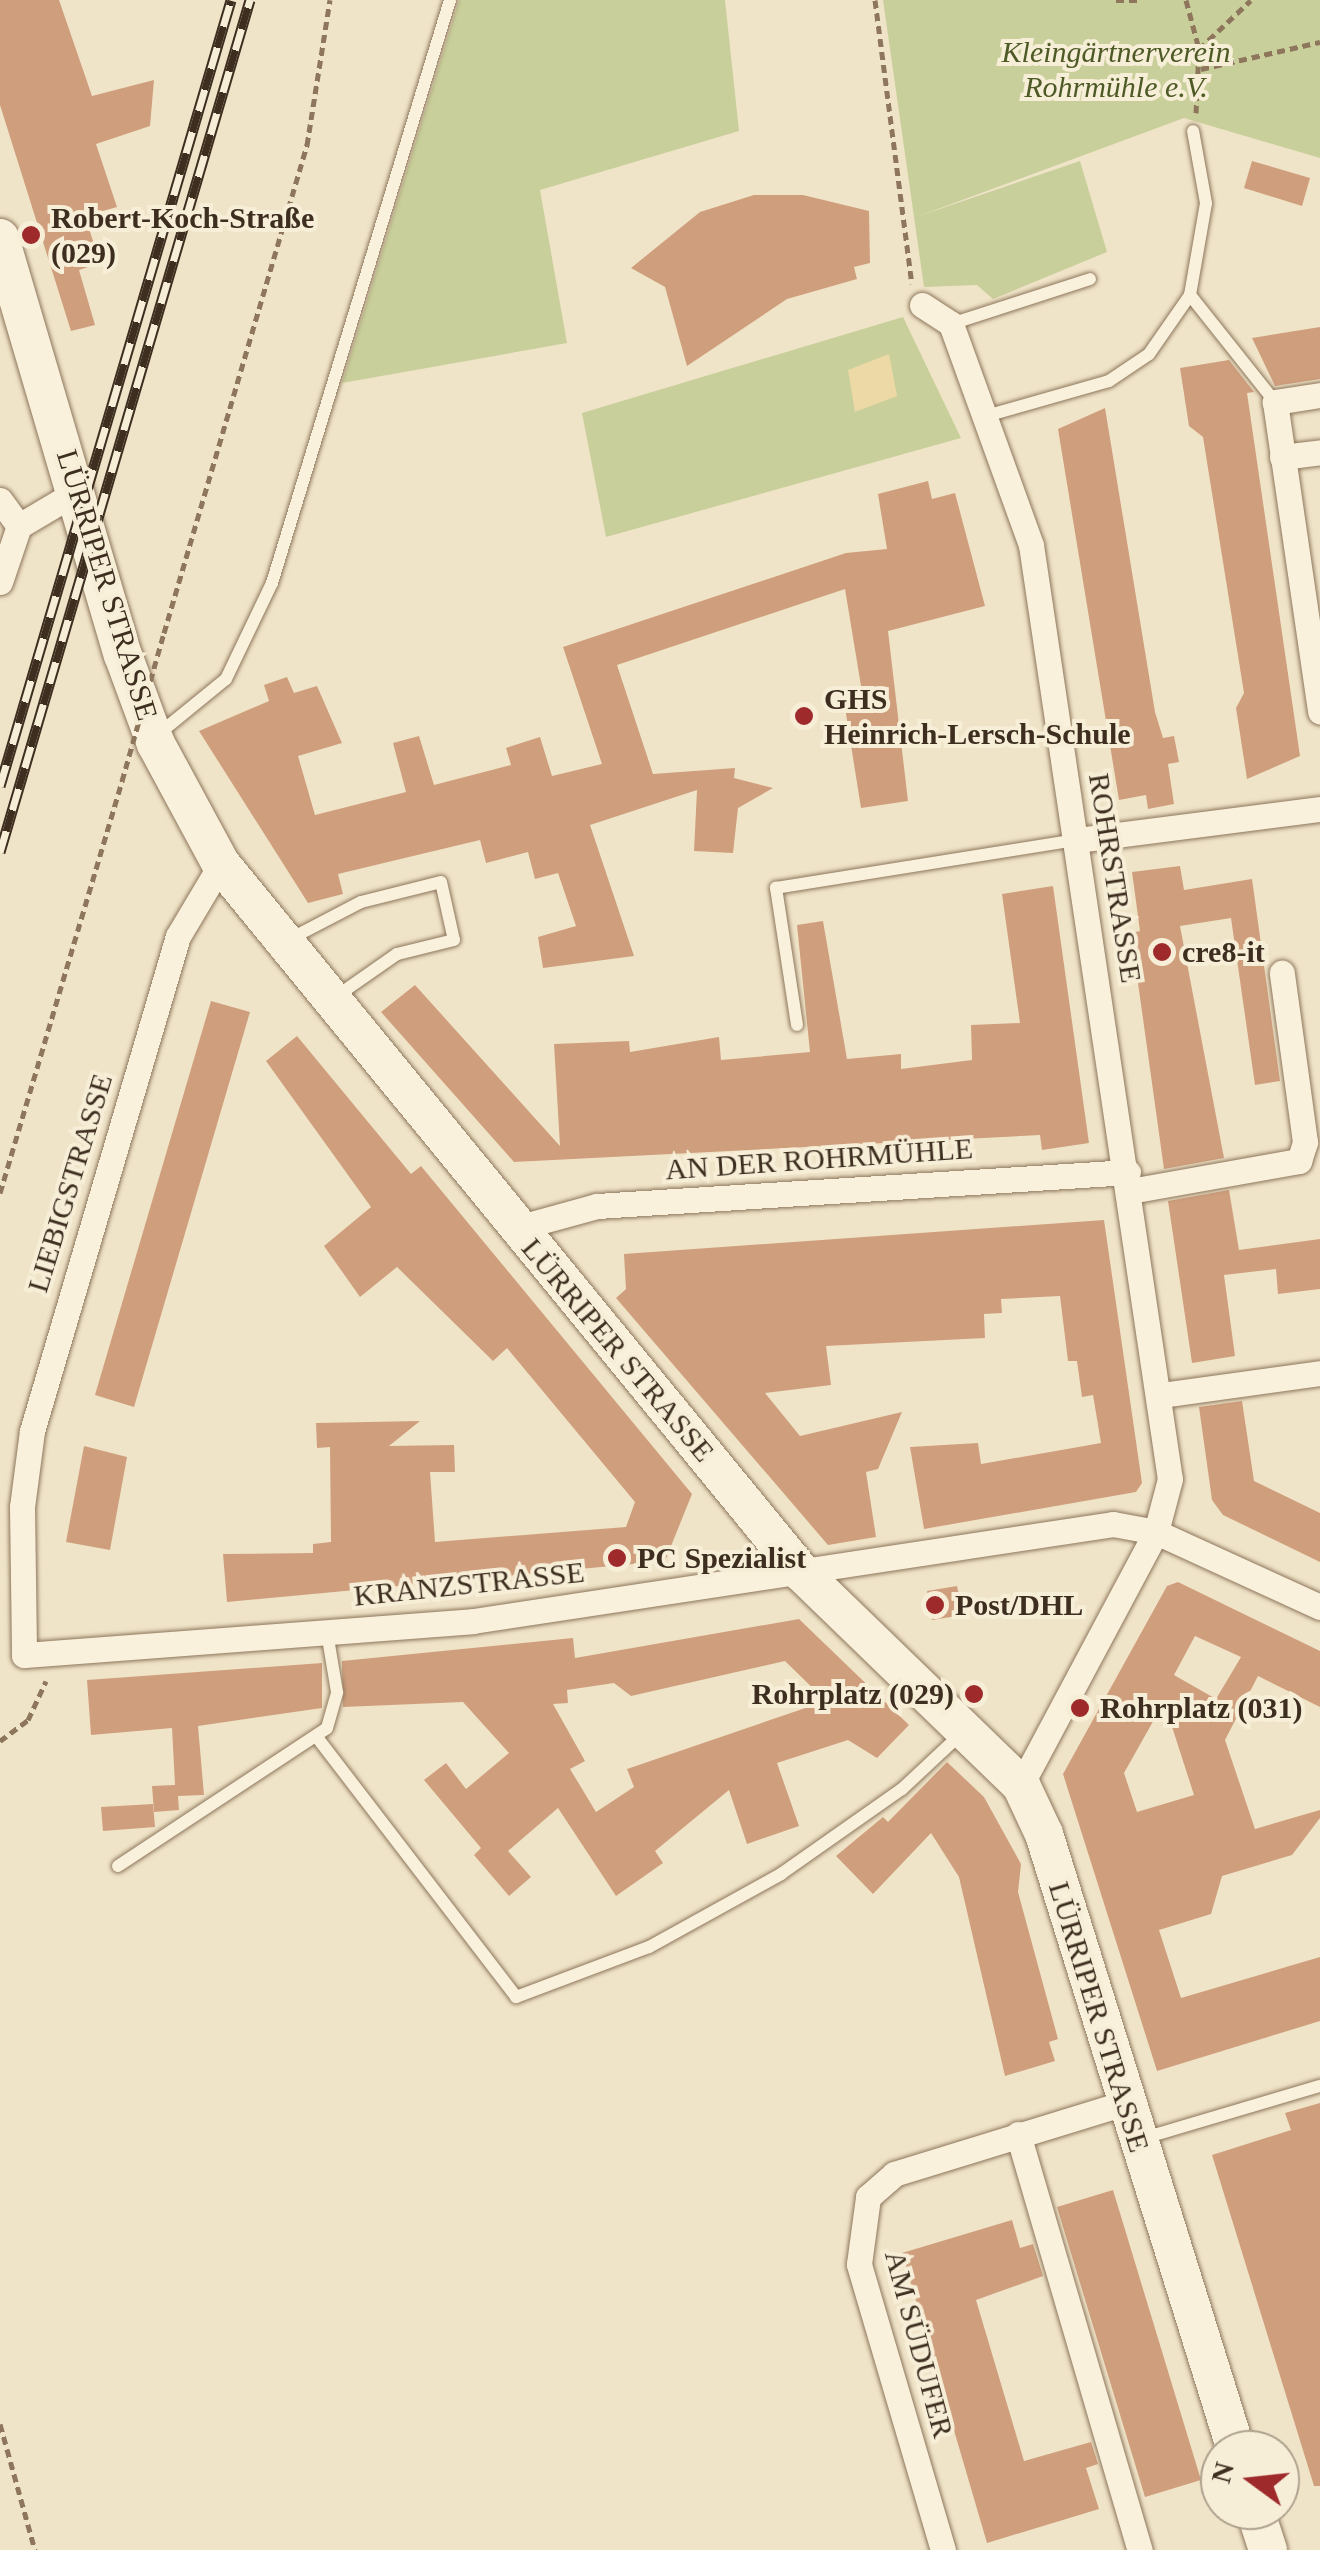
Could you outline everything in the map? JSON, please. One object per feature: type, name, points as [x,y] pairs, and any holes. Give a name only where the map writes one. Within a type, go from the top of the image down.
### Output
[{"type":"street","name":"LÜRRIPER STRASSE","points":[[0,238],[154,737],[221,864],[328,1002],[802,1573],[968,1726],[1020,1785],[1230,2430]]},
{"type":"street","points":[[922,304],[951,324]]},
{"type":"street","name":"ROHRSTRASSE","points":[[951,324],[1032,545],[1162,1395],[1170,1480],[1156,1532],[1020,1785]]},
{"type":"street","points":[[1320,396],[1275,402],[1320,712]]},
{"type":"street","points":[[1282,458],[1320,452]]},
{"type":"street","points":[[0,582],[19,526],[78,491]]},
{"type":"street","points":[[0,500],[19,526]]},
{"type":"street","points":[[1077,840],[1320,808]]},
{"type":"street","name":"LIEBIGSTRASSE","points":[[37,1654],[22,1506],[32,1431],[178,936],[221,864]]},
{"type":"street","points":[[1129,1181],[1288,1170],[1299,1161],[1305,1142],[1282,973]]},
{"type":"street","name":"AN DER ROHRMÜHLE","points":[[517,1228],[597,1206],[1129,1181]]},
{"type":"street","points":[[1162,1395],[1320,1373]]},
{"type":"street","name":"KRANZSTRASSE","points":[[37,1654],[327,1632],[802,1573],[1112,1524],[1156,1532],[1320,1607]]},
{"type":"street","name":"AM SÜDUFER","points":[[942,2550],[859,2264],[858,2226],[868,2197],[894,2174],[1125,2103]]},
{"type":"street","points":[[1018,2134],[1140,2550]]},
{"type":"lane","points":[[154,737],[226,680],[272,583],[450,0]]},
{"type":"lane","points":[[986,416],[1109,381],[1148,354],[1190,294],[1206,203],[1194,130]]},
{"type":"lane","points":[[951,324],[1090,279]]},
{"type":"lane","points":[[1190,294],[1275,402]]},
{"type":"lane","points":[[797,1025],[776,888],[1077,840]]},
{"type":"lane","points":[[282,944],[361,902],[442,882],[454,940],[397,954],[328,1002]]},
{"type":"lane","points":[[118,1866],[316,1736],[336,1717],[327,1632]]},
{"type":"lane","points":[[316,1736],[516,1997],[649,1947],[781,1874],[902,1789],[968,1726]]},
{"type":"lane","points":[[1137,2140],[1320,2086]]},
{"type":"path","points":[[0,1194],[307,145],[330,0]]},
{"type":"path","points":[[876,0],[904,267],[922,304]]},
{"type":"path","points":[[1116,0],[1140,0]]},
{"type":"path","points":[[1186,0],[1200,48],[1194,130]]},
{"type":"path","points":[[1200,48],[1251,0]]},
{"type":"path","points":[[1201,70],[1320,42]]},
{"type":"path","points":[[0,1741],[44,1692],[37,1654]]},
{"type":"path","points":[[0,2424],[35,2550]]},
{"type":"green space","points":[[459,0],[725,0],[739,131],[540,190],[567,343],[342,383]]},
{"type":"green space","name":"Kleingärtnerverein Rohrmühle e.V.","points":[[883,0],[1320,0],[1320,158],[1184,118],[919,216],[1080,161],[1107,252],[993,299],[977,285],[924,287]]},
{"type":"green space","points":[[903,317],[961,438],[606,537],[582,413]]},
{"type":"sand","points":[[889,354],[897,396],[855,412],[848,370]]},
{"type":"building","points":[[0,0],[59,0],[92,96],[154,80],[150,126],[96,144],[117,207],[85,216],[100,263],[79,270],[95,325],[71,331],[0,105]]},
{"type":"building","points":[[1252,161],[1310,178],[1302,206],[1244,188]]},
{"type":"building","points":[[754,195],[803,195],[869,211],[870,263],[854,267],[857,279],[787,299],[687,366],[665,287],[631,268],[700,212]]},
{"type":"building","points":[[1320,327],[1320,379],[1275,386],[1252,338]]},
{"type":"building","points":[[1229,360],[1254,392],[1247,393],[1300,756],[1247,779],[1236,708],[1244,693],[1203,437],[1189,426],[1180,368]]},
{"type":"building","points":[[1105,408],[1155,712],[1163,738],[1174,736],[1179,762],[1168,764],[1174,804],[1148,809],[1146,795],[1119,800],[1058,429]]},
{"type":"building","points":[[928,481],[932,499],[955,493],[985,606],[888,631],[908,801],[861,808],[843,695],[862,692],[845,589],[617,665],[653,774],[735,768],[734,778],[773,788],[738,808],[733,853],[694,851],[697,790],[590,825],[634,956],[543,968],[538,937],[576,926],[558,873],[535,879],[528,852],[486,863],[480,840],[338,874],[343,894],[308,903],[199,731],[269,701],[264,685],[287,677],[294,693],[317,686],[342,743],[298,756],[315,815],[406,792],[393,743],[419,736],[434,785],[511,765],[506,748],[540,737],[552,776],[602,764],[563,647],[846,553],[887,549],[878,494]]},
{"type":"building","points":[[1180,866],[1184,890],[1252,879],[1280,1081],[1255,1085],[1231,918],[1180,926],[1224,1158],[1164,1169],[1131,933],[1140,931],[1132,872]]},
{"type":"building","points":[[1053,886],[1089,1143],[1042,1150],[1040,1135],[514,1162],[381,1012],[415,985],[560,1146],[554,1044],[629,1041],[630,1052],[719,1037],[721,1060],[810,1052],[797,925],[823,921],[847,1059],[901,1054],[901,1069],[972,1060],[971,1025],[1020,1023],[1002,894]]},
{"type":"building","points":[[211,1001],[250,1012],[134,1407],[95,1395]]},
{"type":"building","points":[[297,1036],[411,1174],[421,1166],[692,1494],[665,1561],[227,1602],[223,1554],[313,1553],[313,1544],[331,1542],[330,1447],[317,1448],[316,1423],[420,1421],[389,1446],[454,1445],[455,1472],[430,1472],[435,1542],[626,1527],[635,1502],[507,1348],[493,1361],[397,1267],[360,1297],[324,1246],[371,1207],[266,1061]]},
{"type":"building","points":[[1229,1190],[1239,1250],[1320,1239],[1320,1289],[1278,1294],[1276,1269],[1224,1275],[1235,1356],[1192,1363],[1168,1201]]},
{"type":"building","points":[[1104,1220],[1142,1483],[1136,1492],[924,1529],[910,1447],[978,1443],[981,1464],[1101,1443],[1093,1395],[1082,1397],[1077,1361],[1068,1361],[1060,1296],[1001,1299],[1002,1313],[984,1314],[985,1338],[826,1346],[831,1385],[765,1393],[800,1436],[902,1412],[878,1469],[866,1472],[876,1537],[828,1545],[616,1298],[626,1289],[624,1254]]},
{"type":"building","points":[[1242,1401],[1254,1481],[1320,1513],[1320,1562],[1223,1515],[1212,1500],[1199,1407]]},
{"type":"building","points":[[84,1446],[127,1457],[110,1550],[66,1542]]},
{"type":"building","points":[[1178,1582],[1320,1651],[1320,1707],[1258,1676],[1225,1740],[1255,1829],[1320,1810],[1320,1818],[1292,1855],[1222,1876],[1211,1914],[1159,1930],[1181,1998],[1320,1957],[1320,2021],[1157,2071],[1063,1774],[1167,1586]],"holes":[[[1195,1636],[1241,1657],[1216,1699],[1174,1675]],[[1164,1702],[1194,1795],[1137,1812],[1124,1773]]]},
{"type":"building","points":[[957,1586],[963,1615],[932,1620],[927,1591]]},
{"type":"building","points":[[799,1619],[909,1725],[877,1758],[848,1740],[777,1763],[799,1826],[747,1844],[729,1790],[655,1851],[663,1863],[616,1896],[558,1808],[508,1851],[531,1877],[509,1896],[474,1855],[481,1848],[424,1780],[446,1763],[466,1789],[509,1753],[463,1702],[343,1707],[342,1661],[573,1638],[575,1658]],"holes":[[[785,1661],[826,1701],[627,1769],[634,1787],[596,1812],[570,1769],[585,1761],[553,1704],[568,1703],[567,1690],[614,1683],[631,1696]]]},
{"type":"building","points":[[322,1663],[322,1708],[198,1726],[204,1795],[178,1796],[179,1810],[154,1812],[152,1786],[175,1785],[172,1728],[91,1735],[87,1680]]},
{"type":"building","points":[[947,1762],[984,1797],[1021,1864],[1018,1892],[1058,2039],[1049,2042],[1055,2061],[1005,2076],[959,1877],[931,1833],[873,1894],[836,1856],[883,1817],[888,1822]]},
{"type":"building","points":[[153,1804],[155,1827],[103,1831],[101,1807]]},
{"type":"building","points":[[1320,2103],[1320,2486],[1314,2486],[1300,2430],[1297,2430],[1212,2155],[1291,2130],[1285,2113]]},
{"type":"building","points":[[1113,2190],[1200,2480],[1145,2497],[1057,2207]]},
{"type":"building","points":[[1012,2220],[1020,2248],[1033,2244],[1043,2276],[976,2300],[1024,2461],[1091,2442],[1098,2464],[1086,2468],[1099,2509],[987,2543],[902,2253]]},
{"type":"railway","points":[[0,786],[231,0]]},
{"type":"railway","points":[[0,852],[250,0]]},
{"type":"place","name":"Robert-Koch-Straße (029)","points":[[31,235]]},
{"type":"place","name":"GHS Heinrich-Lersch-Schule","points":[[804,716]]},
{"type":"place","name":"cre8-it","points":[[1162,952]]},
{"type":"place","name":"PC Spezialist","points":[[617,1558]]},
{"type":"place","name":"Post/DHL","points":[[935,1605]]},
{"type":"place","name":"Rohrplatz (029)","points":[[974,1694]]},
{"type":"place","name":"Rohrplatz (031)","points":[[1080,1708]]}]
